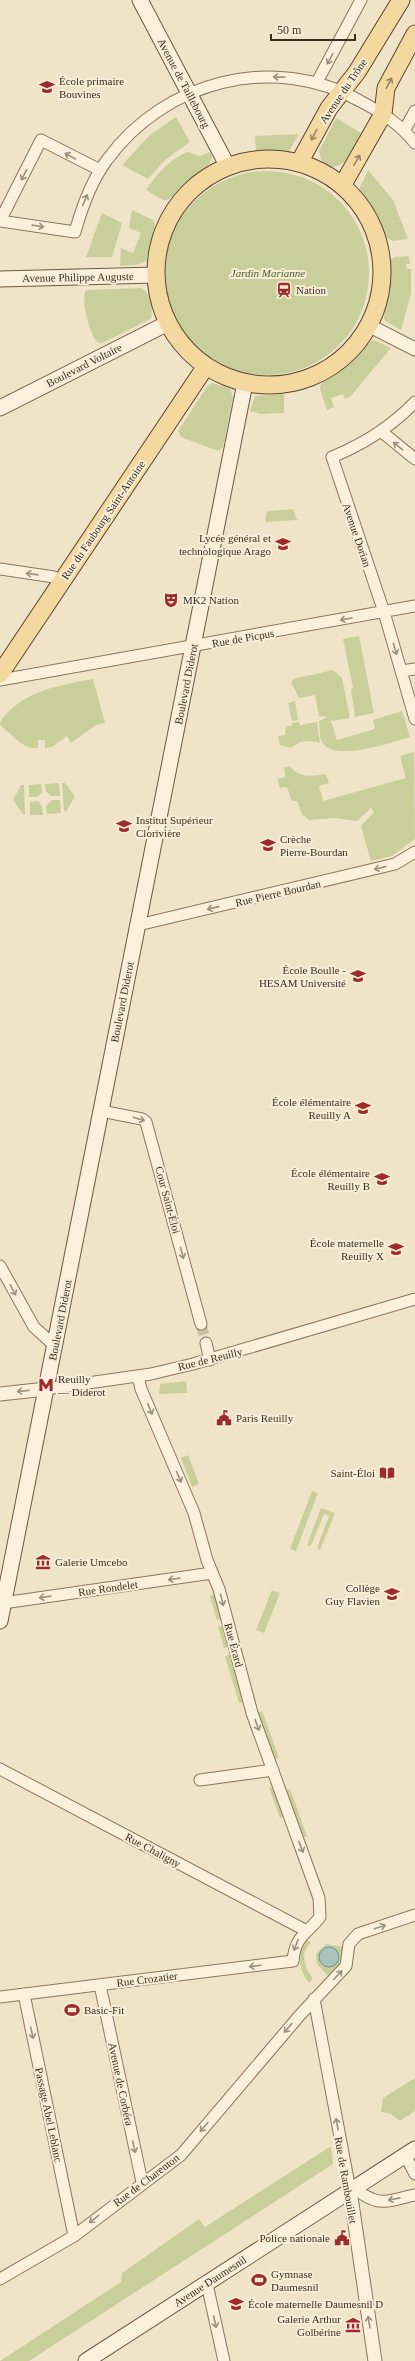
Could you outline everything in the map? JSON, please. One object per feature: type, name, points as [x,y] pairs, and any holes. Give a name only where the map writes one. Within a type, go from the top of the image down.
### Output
[{"type":"main road","name":"Avenue de Taillebourg","points":[[140,0],[228,167]]},
{"type":"main road","name":"Avenue du Trône","points":[[299,163],[329,108],[344,92],[401,0]]},
{"type":"main road","points":[[342,186],[383,114],[386,88],[415,34]]},
{"type":"main road","points":[[269,159],[299,163],[315,169],[342,186],[366,214],[374,231],[379,252],[380,288],[376,307],[368,325],[348,352],[320,373],[284,384],[265,385],[245,383],[225,376],[206,366],[190,354],[168,323],[159,300],[156,275],[162,236],[170,218],[181,201],[195,187],[211,175],[228,167],[253,160],[269,159]]},
{"type":"main road","name":"Avenue Philippe Auguste","points":[[0,279],[156,275]]},
{"type":"main road","name":"Boulevard Voltaire","points":[[0,408],[168,323]]},
{"type":"main road","name":"Rue du Faubourg Saint-Antoine","points":[[0,674],[206,366]]},
{"type":"main road","name":"Boulevard Diderot","points":[[0,1621],[194,647],[245,383]]},
{"type":"main road","name":"Avenue Daumesnil","points":[[86,2361],[410,2152]]},
{"type":"street","points":[[317,82],[361,0]]},
{"type":"street","points":[[100,170],[41,140],[0,221],[75,232],[82,208],[100,170],[114,151],[136,128],[161,108],[189,93],[212,84],[237,79],[281,77],[317,82],[344,92],[383,114],[404,131],[415,143]]},
{"type":"street","points":[[404,131],[415,111]]},
{"type":"street","points":[[368,325],[415,349]]},
{"type":"street","points":[[415,402],[382,432],[415,459]]},
{"type":"street","name":"Avenue Dorian","points":[[382,432],[353,448],[332,457],[384,612],[415,719]]},
{"type":"street","points":[[0,569],[54,577],[62,582]]},
{"type":"street","name":"Rue de Picpus","points":[[0,680],[194,647],[415,606]]},
{"type":"street","points":[[402,671],[415,669]]},
{"type":"street","name":"Rue Pierre Bourdan","points":[[138,925],[395,864],[415,852]]},
{"type":"street","name":"Cour Saint-Éloi","points":[[101,1111],[142,1119],[146,1122],[201,1324]]},
{"type":"street","points":[[0,1266],[34,1327],[55,1346]]},
{"type":"street","name":"Rue de Reuilly","points":[[0,1394],[138,1376],[210,1360],[415,1299]]},
{"type":"street","points":[[206,1343],[210,1360]]},
{"type":"street","name":"Rue Érard","points":[[138,1376],[141,1389],[194,1513],[212,1573],[219,1589],[252,1713],[319,1898],[320,1917],[305,1930]]},
{"type":"street","name":"Rue Rondelet","points":[[3,1603],[212,1573]]},
{"type":"street","name":"Rue Chaligny","points":[[0,1769],[305,1930]]},
{"type":"street","points":[[200,1780],[272,1770]]},
{"type":"street","name":"Rue de Charenton","points":[[0,2279],[74,2236],[142,2182],[181,2155],[314,1999],[346,1966],[349,1944],[358,1934],[415,1915]]},
{"type":"street","name":"Rue Crozatier","points":[[0,1997],[293,1961],[296,1944],[305,1930]]},
{"type":"street","name":"Avenue de Corbéra","points":[[100,1985],[142,2182]]},
{"type":"street","name":"Passage Abel Leblanc","points":[[24,1994],[74,2236]]},
{"type":"street","name":"Rue de Rambouillet","points":[[314,1999],[350,2190],[375,2361]]},
{"type":"street","points":[[410,2152],[415,2174]]},
{"type":"street","points":[[350,2190],[362,2192],[372,2200],[383,2201],[415,2195]]},
{"type":"street","points":[[207,2284],[224,2361]]},
{"type":"green space","points":[[176,117],[190,142],[165,160],[148,179],[122,165],[150,135]]},
{"type":"green space","points":[[336,118],[361,133],[346,160],[342,164],[331,167],[322,162],[319,151]]},
{"type":"green space","points":[[299,134],[289,151],[256,152],[255,136]]},
{"type":"green space","points":[[188,152],[200,156],[210,152],[212,157],[209,165],[195,175],[168,200],[163,200],[146,190],[169,163],[175,158]]},
{"type":"green space","points":[[368,170],[393,200],[408,239],[393,241],[387,238],[378,219],[359,190]]},
{"type":"green space","name":"Jardin Marianne","points":[[257,171],[277,171],[297,175],[315,183],[332,194],[346,208],[357,225],[365,243],[369,263],[369,283],[365,303],[357,321],[346,338],[332,352],[315,363],[297,371],[277,375],[257,375],[237,371],[219,363],[202,352],[188,338],[177,321],[169,303],[165,283],[165,263],[169,243],[177,225],[188,208],[202,194],[219,183],[237,175]]},
{"type":"green space","points":[[132,210],[153,220],[155,226],[146,261],[136,265],[120,266],[121,248],[133,253],[141,233],[129,228]]},
{"type":"green space","points":[[102,213],[122,223],[112,257],[86,257]]},
{"type":"green space","points":[[409,256],[410,264],[406,264],[407,269],[411,269],[411,294],[401,330],[385,321],[383,314],[389,284],[390,260],[395,257]]},
{"type":"green space","points":[[141,288],[149,297],[152,311],[150,319],[102,343],[97,342],[91,332],[85,308],[84,294],[86,290]]},
{"type":"green space","points":[[374,340],[391,348],[350,397],[345,399],[343,394],[331,398],[334,407],[327,410],[320,389],[321,384],[345,367],[367,344]]},
{"type":"green space","points":[[213,383],[230,389],[233,397],[223,447],[218,451],[181,437],[178,431],[208,385]]},
{"type":"green space","points":[[284,394],[284,413],[261,414],[250,411],[255,396]]},
{"type":"green space","points":[[293,509],[297,520],[265,522],[267,511]]},
{"type":"green space","points":[[359,636],[374,713],[355,717],[351,689],[353,688],[343,639]]},
{"type":"green space","points":[[333,670],[342,678],[350,718],[332,721],[330,718],[337,740],[375,729],[373,720],[402,711],[410,737],[378,746],[350,751],[338,751],[328,748],[321,740],[319,721],[328,717],[319,716],[315,695],[299,698],[291,682],[293,679]]},
{"type":"green space","points":[[93,679],[105,723],[96,725],[71,743],[67,736],[52,747],[45,748],[45,740],[38,740],[38,748],[28,747],[18,741],[0,725],[0,722],[9,711],[30,696],[54,687]]},
{"type":"green space","points":[[295,701],[298,720],[292,721],[288,703]]},
{"type":"green space","points":[[299,722],[300,725],[317,722],[320,743],[304,741],[291,748],[280,745],[278,736],[285,735],[286,726],[292,726],[292,723]]},
{"type":"green space","points":[[414,752],[415,839],[392,856],[371,861],[361,826],[374,812],[371,808],[357,821],[336,818],[309,820],[302,814],[297,801],[292,801],[287,787],[280,788],[277,779],[285,777],[284,767],[290,766],[298,773],[306,776],[326,774],[329,783],[319,786],[323,801],[406,778],[400,756]]},
{"type":"green space","points":[[59,783],[60,796],[51,796],[46,791],[45,784]]},
{"type":"green space","points":[[62,783],[65,783],[75,796],[66,812],[64,811]]},
{"type":"green space","points":[[41,784],[42,792],[37,797],[29,797],[29,785]]},
{"type":"green space","points":[[21,785],[24,785],[25,814],[23,814],[13,800]]},
{"type":"green space","points":[[52,800],[60,800],[61,813],[47,814],[46,806]]},
{"type":"green space","points":[[38,801],[42,806],[43,815],[30,815],[30,802]]},
{"type":"green space","points":[[186,1381],[187,1393],[159,1394],[160,1384]]},
{"type":"green space","points":[[188,1455],[199,1484],[192,1487],[181,1458]]},
{"type":"green space","points":[[312,1491],[318,1493],[296,1551],[290,1549]]},
{"type":"green space","points":[[321,1508],[335,1513],[320,1550],[317,1548],[329,1516],[324,1514],[311,1546],[307,1545]]},
{"type":"green space","points":[[272,1590],[280,1593],[264,1633],[256,1630]]},
{"type":"green space","points":[[215,1594],[222,1619],[217,1620],[210,1596]]},
{"type":"green space","points":[[223,1625],[229,1647],[224,1648],[218,1627]]},
{"type":"green space","points":[[231,1654],[244,1702],[239,1703],[225,1656]]},
{"type":"green space","points":[[262,1711],[279,1758],[274,1760],[257,1713]]},
{"type":"green space","points":[[274,1786],[285,1816],[280,1818],[269,1788]]},
{"type":"green space","points":[[290,1789],[307,1836],[302,1838],[285,1791]]},
{"type":"green space","points":[[306,1939],[311,1943],[307,1947],[304,1956],[304,1961],[313,1979],[309,1983],[301,1967],[299,1955]]},
{"type":"green space","points":[[326,1944],[345,1947],[343,1963],[329,1977],[317,1964],[316,1954]]},
{"type":"green space","points":[[415,2078],[415,2111],[400,2121],[391,2114],[381,2112],[383,2098]]},
{"type":"green space","points":[[331,2146],[333,2164],[29,2361],[0,2361],[121,2282],[122,2273],[199,2219],[205,2227]]},
{"type":"water","points":[[329,1947],[336,1950],[339,1957],[336,1964],[329,1967],[322,1964],[319,1957],[322,1950]]},
{"type":"tunnel","points":[[201,1324],[206,1343]]},
{"type":"place","name":"École primaire Bouvines","points":[[47,87]]},
{"type":"place","name":"Nation","points":[[284,290]]},
{"type":"place","name":"Lycée général et technologique Arago","points":[[283,544]]},
{"type":"place","name":"MK2 Nation","points":[[171,600]]},
{"type":"place","name":"Institut Supérieur Clorivière","points":[[124,826]]},
{"type":"place","name":"Crèche Pierre-Bourdan","points":[[268,845]]},
{"type":"place","name":"École Boulle - HESAM Université","points":[[358,976]]},
{"type":"place","name":"École élémentaire Reuilly A","points":[[363,1108]]},
{"type":"place","name":"École élémentaire Reuilly B","points":[[382,1179]]},
{"type":"place","name":"École maternelle Reuilly X","points":[[396,1249]]},
{"type":"place","name":"Reuilly — Diderot","points":[[46,1385]]},
{"type":"place","name":"Paris Reuilly","points":[[224,1418]]},
{"type":"place","name":"Saint-Éloi","points":[[387,1473]]},
{"type":"place","name":"Galerie Umcebo","points":[[43,1562]]},
{"type":"place","name":"Collège Guy Flavien","points":[[392,1594]]},
{"type":"place","name":"Basic-Fit","points":[[72,2010]]},
{"type":"place","name":"Police nationale","points":[[342,2238]]},
{"type":"place","name":"Gymnase Daumesnil","points":[[259,2280]]},
{"type":"place","name":"École maternelle Daumesnil D","points":[[236,2304]]},
{"type":"place","name":"Galerie Arthur Golbérine","points":[[353,2325]]}]
